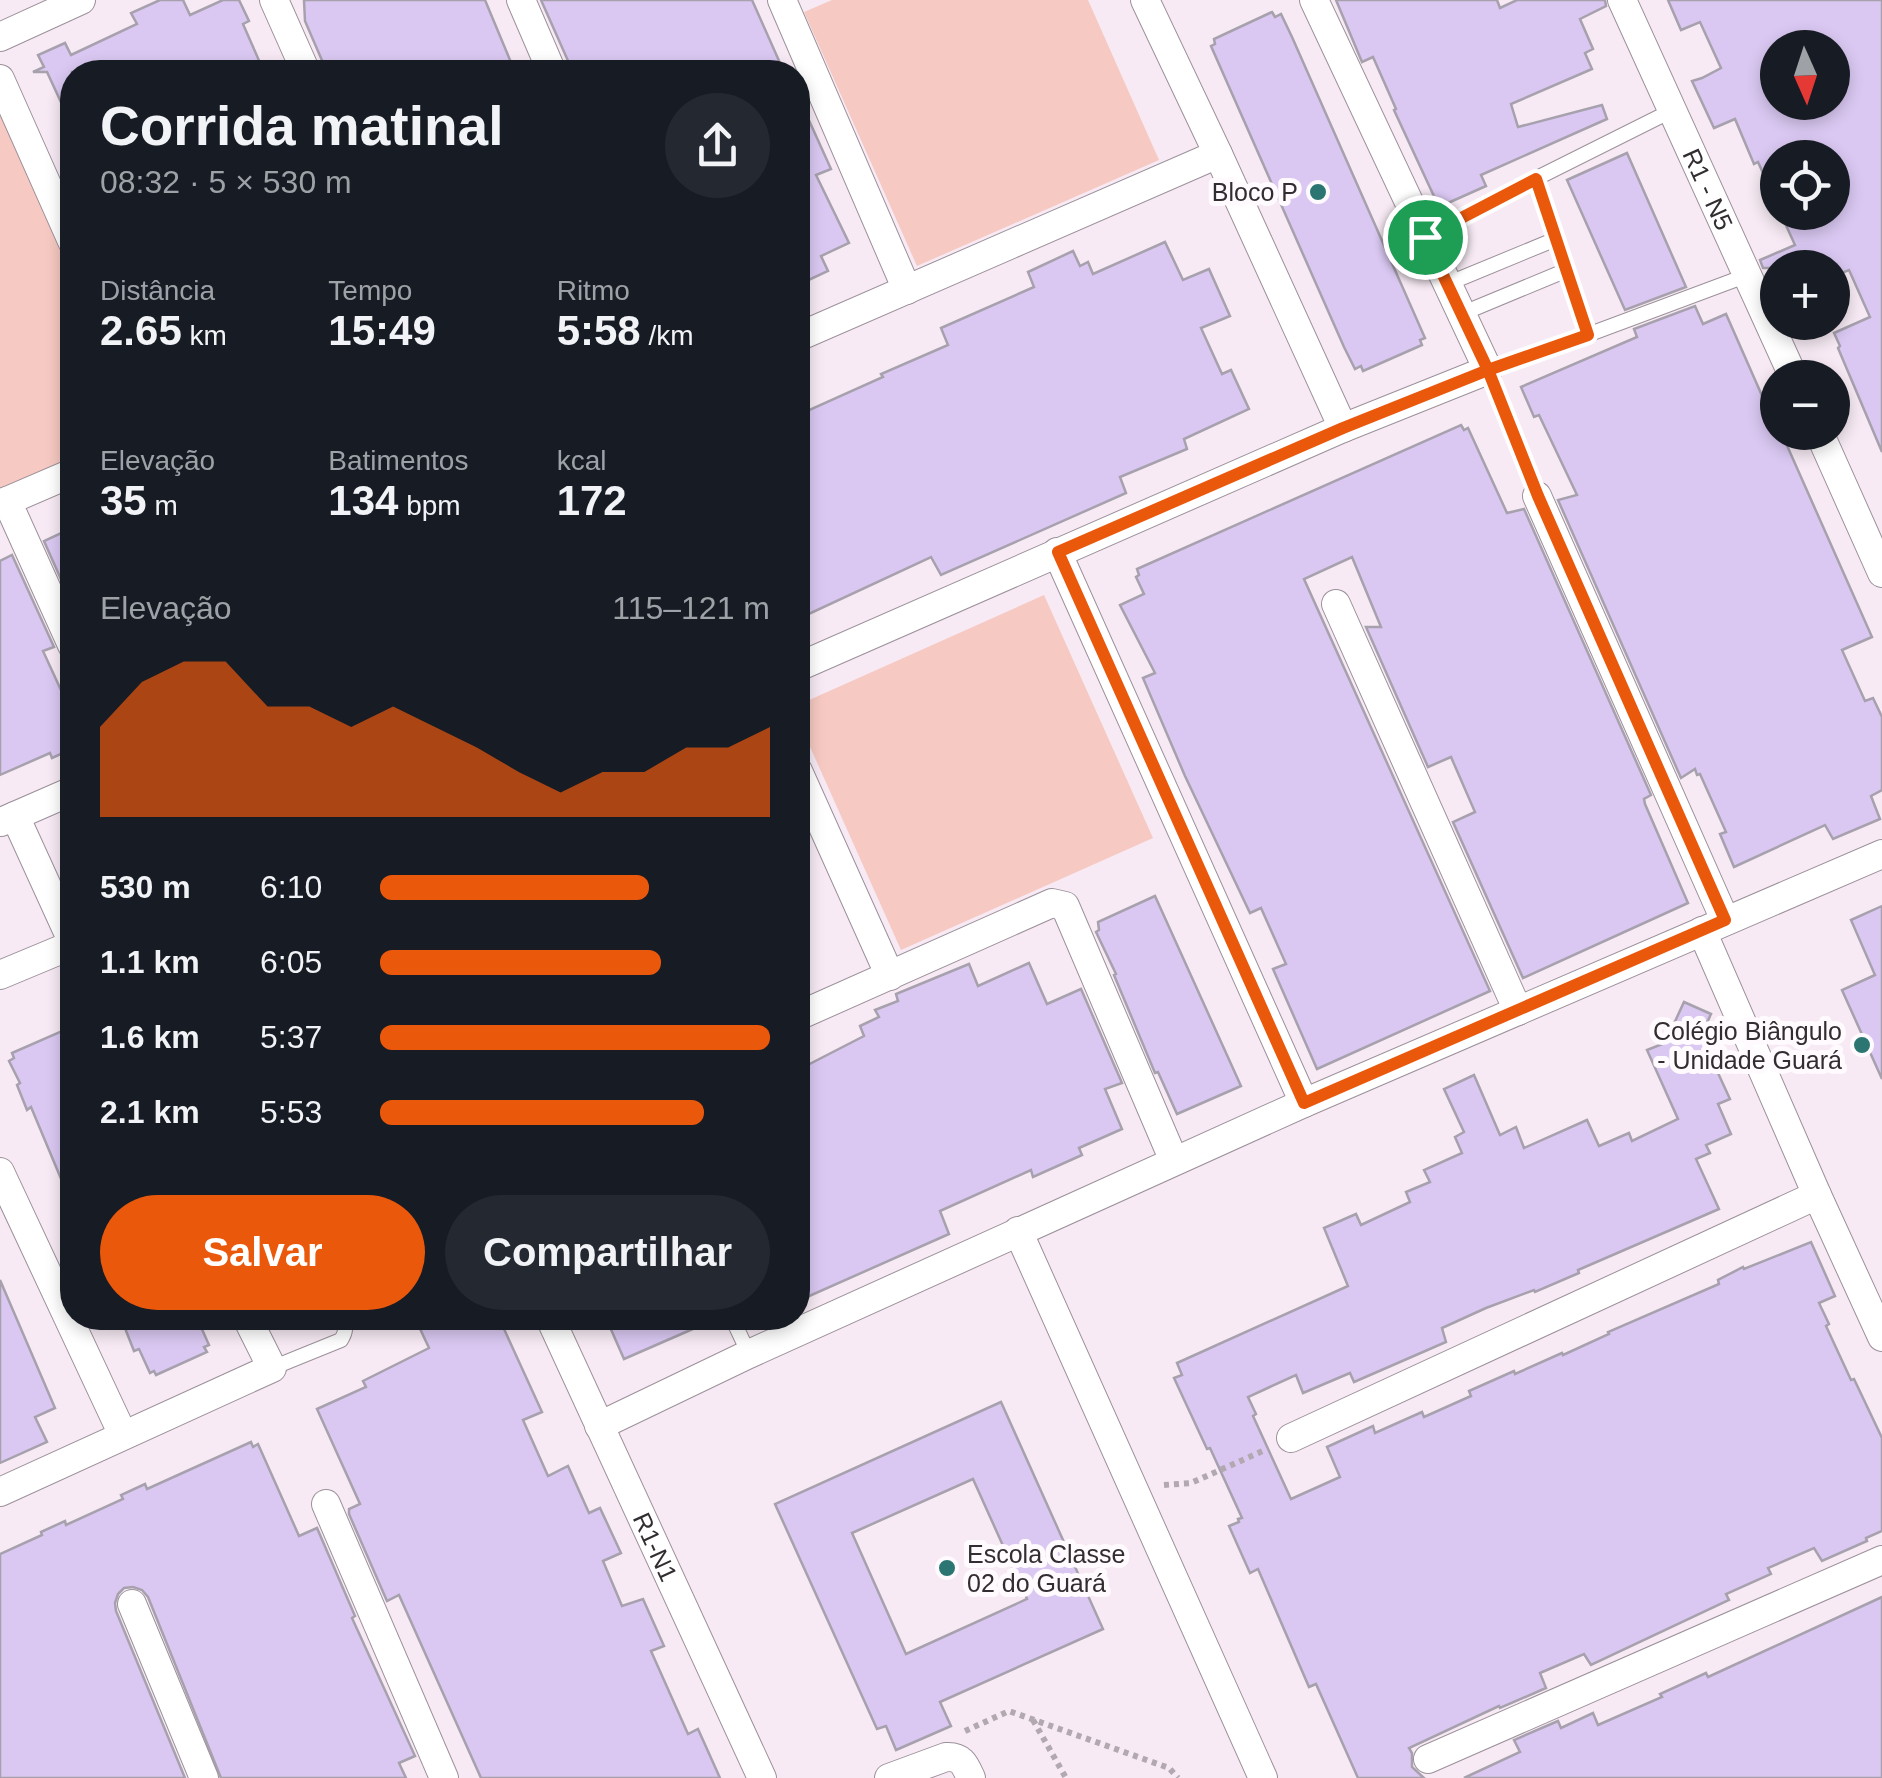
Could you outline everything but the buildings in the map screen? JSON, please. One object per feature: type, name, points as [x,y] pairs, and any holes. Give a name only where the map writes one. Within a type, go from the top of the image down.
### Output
[{"type":"street","points":[[0,37],[81,0]]},
{"type":"street","points":[[274,0],[301,60]]},
{"type":"street","points":[[521,0],[547,60]]},
{"type":"street","points":[[782,0],[808,60]]},
{"type":"street","points":[[1145,0],[1343,428]]},
{"type":"street","points":[[810,662],[1343,428],[1488,370],[1314,0]]},
{"type":"street","name":"R1 - N5","points":[[1622,0],[1786,360]]},
{"type":"street","points":[[810,65],[907,290]]},
{"type":"street","points":[[0,79],[60,214]]},
{"type":"street","points":[[810,331],[1218,154]]},
{"type":"street","points":[[1826,450],[1882,573]]},
{"type":"street","points":[[60,478],[4,502],[60,621]]},
{"type":"street","points":[[1538,496],[1713,926],[1817,1196],[1882,1337]]},
{"type":"street","points":[[1058,552],[1304,1103]]},
{"type":"street","points":[[1336,604],[1518,1011]]},
{"type":"street","points":[[60,796],[8,820],[60,920]]},
{"type":"street","points":[[810,798],[890,976]]},
{"type":"street","points":[[810,1326],[1304,1103],[1882,854]]},
{"type":"street","points":[[810,1011],[1052,903],[1065,906],[1174,1162]]},
{"type":"street","points":[[0,975],[60,948]]},
{"type":"street","points":[[0,1172],[60,1300]]},
{"type":"street","points":[[1291,1438],[1817,1196]]},
{"type":"street","points":[[1018,1230],[1262,1778]]},
{"type":"street","points":[[74,1330],[123,1434]]},
{"type":"street","points":[[0,1492],[272,1368],[253,1330]]},
{"type":"street","name":"R1-N1","points":[[555,1330],[762,1778]]},
{"type":"street","points":[[599,1426],[801,1330]]},
{"type":"street","points":[[326,1504],[444,1778]]},
{"type":"street","points":[[1428,1759],[1882,1560]]},
{"type":"street","points":[[132,1604],[204,1778]]},
{"type":"street","points":[[889,1778],[946,1757],[964,1762],[971,1778]]},
{"type":"lane","points":[[1425,237],[1672,110]]},
{"type":"lane","points":[[1536,179],[1588,335]]},
{"type":"lane","points":[[1447,284],[1556,239]]},
{"type":"lane","points":[[1461,314],[1567,270]]},
{"type":"lane","points":[[1488,370],[1748,275]]},
{"type":"lane","points":[[272,1368],[341,1340],[345,1330]]},
{"type":"lane","points":[[738,1330],[749,1354]]},
{"type":"path","points":[[1488,370],[1538,496]]},
{"type":"path","points":[[1133,1488],[1191,1483],[1291,1438]]},
{"type":"path","points":[[963,1732],[1010,1711],[1169,1768],[1178,1778]]},
{"type":"path","points":[[1032,1718],[1066,1778]]},
{"type":"shaded area","points":[[832,0],[1088,0],[1159,160],[917,266],[804,12]]},
{"type":"shaded area","points":[[0,108],[60,246],[60,465],[0,491]]},
{"type":"shaded area","points":[[1044,595],[1153,838],[901,950],[810,747],[810,700]]},
{"type":"place","name":"Bloco P","points":[[1318,192]]},
{"type":"place","name":"Colégio Biângulo - Unidade Guará","points":[[1862,1045]]},
{"type":"place","name":"Escola Classe 02 do Guará","points":[[947,1568]]},
{"type":"route","points":[[1425,237],[1488,370],[1538,496],[1725,920],[1304,1103],[1058,552],[1343,428],[1488,370],[1588,335],[1536,179],[1425,237]]}]
